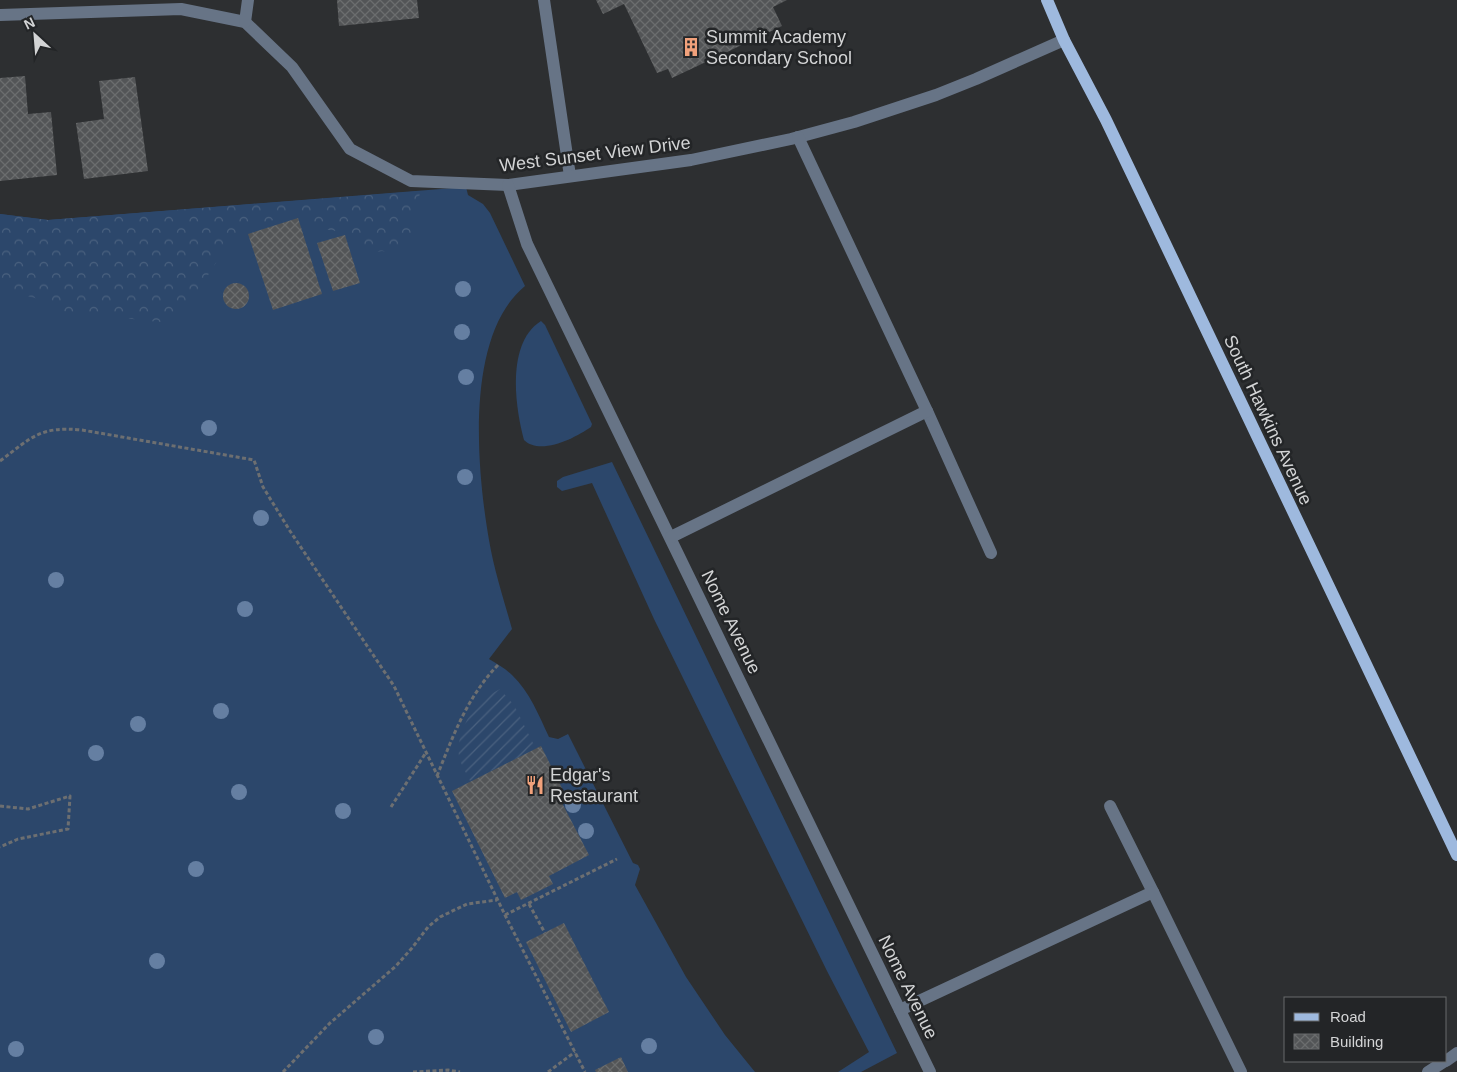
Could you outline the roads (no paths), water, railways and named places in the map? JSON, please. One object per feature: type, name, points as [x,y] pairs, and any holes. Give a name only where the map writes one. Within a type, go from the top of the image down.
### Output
[{"type":"main road","name":"South Hawkins Avenue","points":[[1047,0],[1064,40],[1106,120],[1457,855]]},
{"type":"street","points":[[0,15],[181,9],[245,22],[248,0]]},
{"type":"street","points":[[544,0],[570,176]]},
{"type":"street","name":"West Sunset View Drive","points":[[245,22],[292,67],[350,149],[411,181],[508,185],[691,160],[798,137],[854,122],[936,95],[1064,40]]},
{"type":"street","points":[[798,137],[927,411],[991,553]]},
{"type":"street","name":"Nome Avenue","points":[[508,185],[527,244],[930,1072]]},
{"type":"street","points":[[671,538],[927,411]]},
{"type":"street","points":[[1110,806],[1241,1072]]},
{"type":"street","points":[[900,1010],[1153,892]]},
{"type":"street","points":[[1428,1072],[1444,1062]]},
{"type":"place","name":"Summit Academy Secondary School","points":[[691,47]]},
{"type":"place","name":"Edgar's Restaurant","points":[[535,785]]}]
